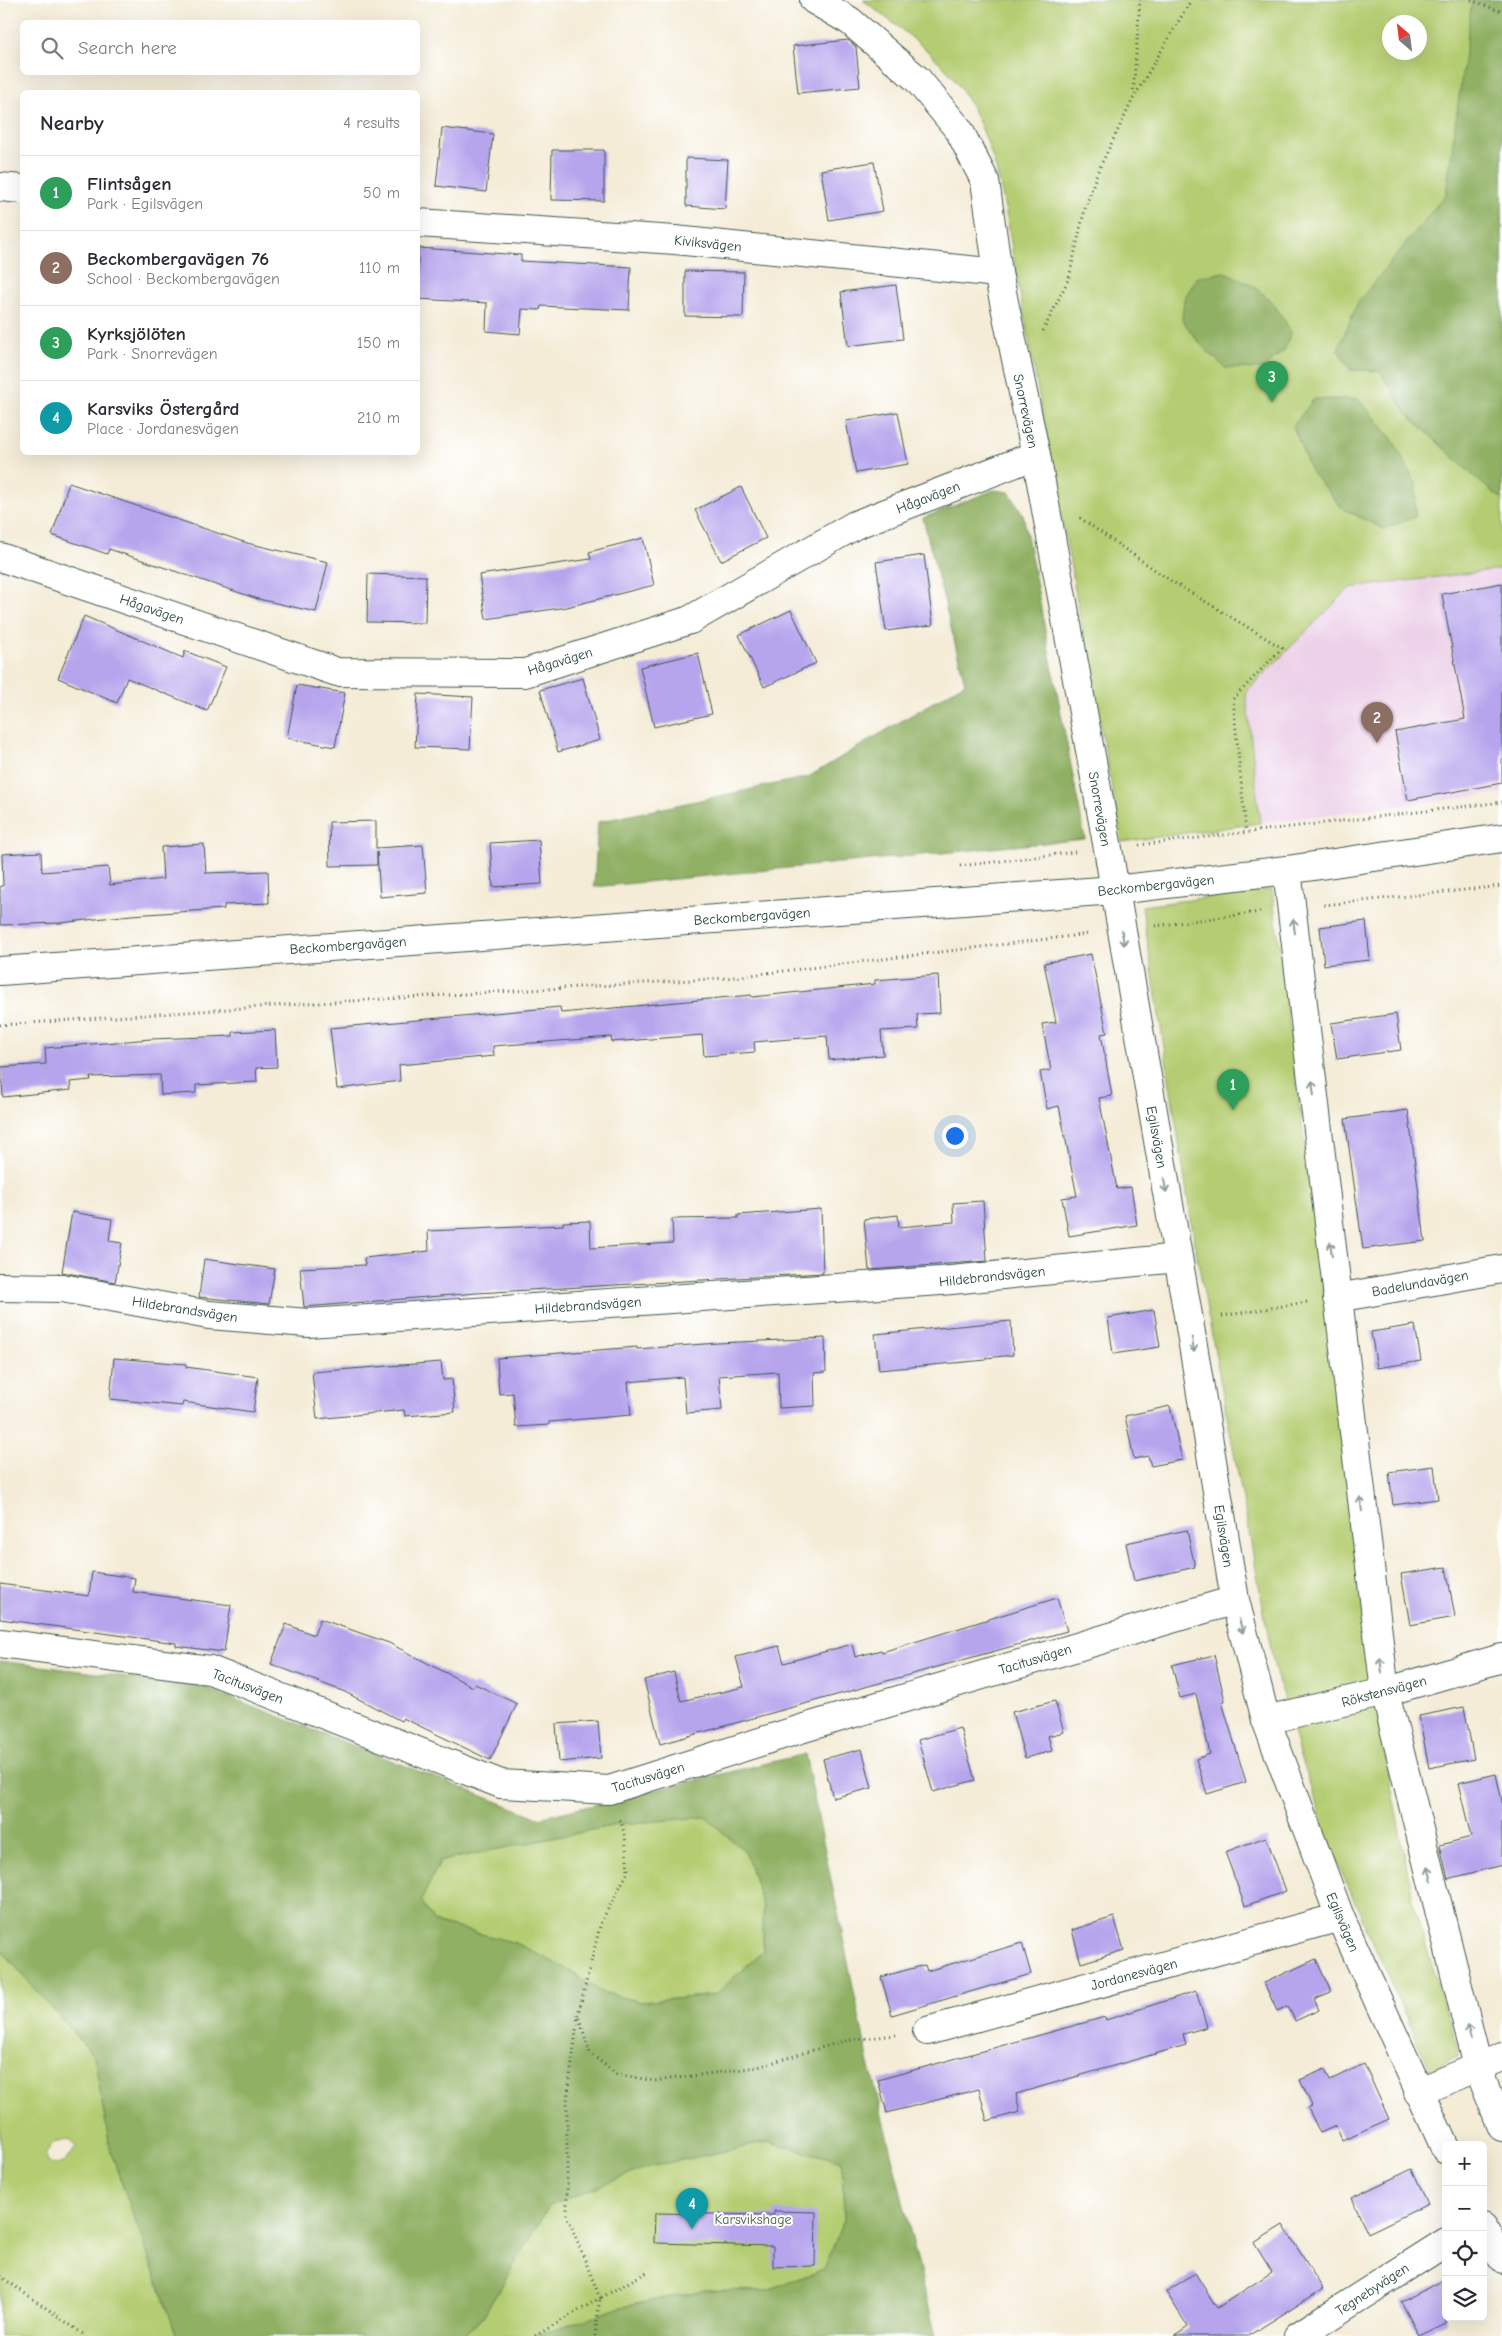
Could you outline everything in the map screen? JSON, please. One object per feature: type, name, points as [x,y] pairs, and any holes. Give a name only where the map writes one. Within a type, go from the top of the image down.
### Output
[{"type":"street","name":"Snorrevägen","points":[[814,0],[850,21],[918,79],[959,130],[985,181],[998,273],[1036,455],[1115,890]]},
{"type":"street","points":[[0,187],[20,189]]},
{"type":"street","name":"Kiviksvägen","points":[[420,223],[675,240],[998,273]]},
{"type":"street","name":"Hågavägen","points":[[0,557],[337,672],[525,673],[690,620],[856,525],[1036,455]]},
{"type":"street","name":"Beckombergavägen","points":[[0,970],[1115,890],[1287,870],[1502,838]]},
{"type":"street","points":[[1287,870],[1385,1692],[1490,2062],[1502,2127]]},
{"type":"street","name":"Egilsvägen","points":[[1115,890],[1189,1321],[1234,1600],[1266,1720],[1340,1917],[1442,2142]]},
{"type":"street","name":"Hildebrandsvägen","points":[[0,1287],[62,1288],[210,1315],[308,1323],[941,1281],[1178,1258]]},
{"type":"street","name":"Badelundavägen","points":[[1337,1298],[1502,1269]]},
{"type":"street","name":"Tacitusvägen","points":[[0,1643],[210,1670],[501,1784],[609,1790],[804,1728],[1234,1600]]},
{"type":"street","name":"Rökstensvägen","points":[[1266,1720],[1385,1692],[1502,1658]]},
{"type":"street","name":"Jordanesvägen","points":[[927,2031],[1340,1917]]},
{"type":"street","points":[[1418,2092],[1490,2062]]},
{"type":"street","points":[[1485,2231],[1502,2259]]},
{"type":"street","name":"Tegnebyvägen","points":[[1298,2336],[1442,2245]]},
{"type":"path","points":[[1133,98],[1140,0]]},
{"type":"path","points":[[1019,376],[1050,320],[1069,278],[1084,212],[1097,173],[1133,98],[1191,0]]},
{"type":"path","points":[[1472,0],[1502,12]]},
{"type":"path","points":[[1073,512],[1168,579],[1282,648],[1233,699],[1246,832]]},
{"type":"path","points":[[950,867],[1502,802]]},
{"type":"path","points":[[0,1025],[282,1005],[726,978],[1292,908],[1502,886]]},
{"type":"path","points":[[1189,1321],[1337,1298]]},
{"type":"path","points":[[595,2336],[600,2298],[567,2215],[567,2101],[578,2015],[601,1922],[628,1872],[625,1834],[609,1790]]},
{"type":"path","points":[[578,2015],[590,2053],[616,2074],[655,2082],[758,2067],[843,2041],[927,2031]]},
{"type":"path","points":[[535,2336],[649,2270]]},
{"type":"path","points":[[0,2276],[86,2336]]},
{"type":"shaded area","points":[[1502,569],[1502,793],[1260,823],[1246,692],[1350,588]]},
{"type":"green space","points":[[863,0],[1502,0],[1502,569],[1350,588],[1246,692],[1260,823],[1122,842],[1005,208],[994,160],[976,115],[964,94],[941,63],[920,44]]},
{"type":"green space","points":[[1472,0],[1502,0],[1502,499],[1480,482],[1407,414],[1380,371],[1350,370],[1338,349],[1358,302],[1446,194]]},
{"type":"green space","points":[[1224,272],[1247,282],[1264,294],[1278,310],[1291,332],[1284,351],[1262,369],[1225,368],[1201,345],[1182,320],[1184,299],[1197,277]]},
{"type":"green space","points":[[1314,399],[1359,399],[1393,440],[1416,484],[1415,517],[1384,529],[1343,509],[1311,472],[1293,426]]},
{"type":"green space","points":[[994,490],[1009,492],[1023,514],[1085,839],[594,887],[598,822],[808,777],[965,683],[923,518]]},
{"type":"green space","points":[[1272,889],[1373,1677],[1387,1764],[1415,1911],[1455,2039],[1458,2057],[1430,2071],[1331,1848],[1298,1750],[1274,1665],[1196,1251],[1142,906]]},
{"type":"green space","points":[[0,1661],[201,1686],[539,1818],[805,1754],[868,2059],[936,2336],[534,2336],[621,2307],[705,2290],[767,2291],[824,2269],[844,2220],[842,2161],[769,2142],[648,2167],[549,2206],[481,2320],[461,2336],[177,2336],[111,2153],[94,2056],[0,1949]],"holes":[[[705,1817],[745,1851],[763,1906],[763,1951],[715,1995],[641,2002],[601,1992],[567,1969],[516,1943],[434,1922],[421,1901],[440,1861],[621,1824]]]},
{"type":"green space","points":[[705,1817],[745,1851],[763,1906],[763,1951],[715,1995],[641,2002],[601,1992],[567,1969],[516,1943],[434,1922],[421,1901],[440,1861],[621,1824]]},
{"type":"green space","points":[[0,1949],[94,2056],[111,2153],[177,2336],[0,2336]],"holes":[[[70,2139],[76,2147],[64,2163],[52,2164],[46,2159],[45,2154],[53,2143]]]},
{"type":"green space","name":"Karsvikshage","points":[[769,2142],[842,2161],[844,2220],[824,2269],[767,2291],[705,2290],[621,2307],[534,2336],[461,2336],[481,2320],[549,2206],[648,2167]]},
{"type":"building","points":[[848,40],[856,47],[860,87],[798,93],[793,46]]},
{"type":"building","points":[[442,128],[493,134],[486,192],[436,186]]},
{"type":"building","points":[[552,150],[604,150],[604,201],[551,200]]},
{"type":"building","points":[[686,158],[728,160],[725,209],[686,206]]},
{"type":"building","points":[[874,162],[883,211],[829,220],[821,170]]},
{"type":"building","points":[[420,248],[521,255],[521,261],[631,267],[629,310],[541,306],[540,310],[522,309],[520,334],[486,331],[487,303],[420,299]]},
{"type":"building","points":[[685,271],[744,272],[743,317],[685,316]]},
{"type":"building","points":[[896,285],[903,339],[848,346],[841,292]]},
{"type":"building","points":[[898,412],[908,464],[856,473],[846,421]]},
{"type":"building","points":[[69,483],[247,543],[328,562],[316,612],[258,599],[109,549],[107,554],[52,535]]},
{"type":"building","points":[[741,487],[766,538],[721,561],[695,510]]},
{"type":"building","points":[[643,538],[654,585],[567,607],[486,619],[479,575],[591,559],[589,552]]},
{"type":"building","points":[[924,555],[933,625],[886,631],[876,562]]},
{"type":"building","points":[[368,574],[426,576],[425,623],[367,622]]},
{"type":"building","points":[[1502,583],[1502,783],[1408,800],[1395,732],[1465,719],[1442,594]]},
{"type":"building","points":[[791,610],[816,663],[764,687],[739,635]]},
{"type":"building","points":[[84,616],[183,658],[185,651],[226,667],[207,711],[127,678],[117,703],[58,678]]},
{"type":"building","points":[[698,653],[712,714],[654,727],[640,667]]},
{"type":"building","points":[[583,678],[600,740],[558,752],[540,690]]},
{"type":"building","points":[[297,685],[345,693],[335,747],[287,738]]},
{"type":"building","points":[[418,694],[473,697],[470,749],[415,747]]},
{"type":"building","points":[[376,821],[376,848],[423,845],[427,893],[380,897],[377,852],[377,865],[330,866],[329,822]]},
{"type":"building","points":[[539,840],[542,884],[493,887],[490,843]]},
{"type":"building","points":[[204,844],[206,873],[268,871],[269,903],[224,905],[224,909],[131,915],[60,923],[0,925],[0,887],[3,886],[2,854],[41,852],[42,872],[108,867],[110,885],[163,879],[161,847]]},
{"type":"building","points":[[1366,921],[1370,960],[1324,965],[1320,927]]},
{"type":"building","points":[[1091,954],[1107,1033],[1101,1034],[1112,1096],[1099,1098],[1117,1189],[1131,1187],[1137,1225],[1069,1236],[1062,1198],[1077,1196],[1059,1106],[1047,1109],[1040,1072],[1051,1070],[1042,1024],[1056,1022],[1044,963]]},
{"type":"building","points":[[938,975],[940,1013],[917,1014],[918,1029],[881,1031],[883,1055],[829,1060],[827,1036],[754,1042],[755,1052],[704,1056],[702,1035],[612,1042],[611,1037],[493,1046],[494,1056],[399,1065],[400,1081],[337,1089],[330,1028],[560,1007],[561,1013],[751,995],[752,997],[875,984],[875,980]]},
{"type":"building","points":[[1396,1014],[1401,1050],[1337,1059],[1331,1023]]},
{"type":"building","points":[[275,1030],[277,1067],[256,1068],[257,1082],[196,1085],[196,1093],[161,1095],[160,1075],[90,1077],[91,1080],[70,1082],[71,1090],[3,1097],[1,1067],[46,1064],[45,1048],[151,1039],[233,1036],[233,1032]]},
{"type":"building","points":[[1408,1110],[1425,1241],[1363,1249],[1345,1119]]},
{"type":"building","points":[[983,1201],[987,1261],[869,1270],[864,1219],[898,1215],[899,1227],[954,1222],[953,1203]]},
{"type":"building","points":[[821,1209],[823,1273],[477,1293],[304,1307],[300,1268],[365,1265],[364,1258],[429,1251],[428,1231],[563,1225],[563,1222],[590,1221],[591,1248],[673,1243],[672,1219],[738,1218],[738,1215]]},
{"type":"building","points":[[72,1212],[112,1219],[109,1241],[122,1243],[115,1282],[62,1272]]},
{"type":"building","points":[[204,1259],[275,1269],[269,1304],[199,1297]]},
{"type":"building","points":[[1154,1310],[1160,1347],[1113,1354],[1108,1318]]},
{"type":"building","points":[[1011,1321],[1013,1355],[986,1358],[986,1360],[879,1370],[875,1334]]},
{"type":"building","points":[[1415,1325],[1421,1361],[1377,1368],[1371,1332]]},
{"type":"building","points":[[825,1338],[826,1372],[814,1373],[815,1406],[779,1408],[778,1372],[719,1376],[722,1410],[686,1413],[683,1377],[628,1382],[631,1415],[549,1422],[549,1425],[516,1427],[513,1393],[499,1394],[497,1358],[637,1347],[637,1349]]},
{"type":"building","points":[[114,1358],[186,1364],[186,1367],[258,1377],[253,1412],[183,1402],[182,1406],[110,1399]]},
{"type":"building","points":[[441,1362],[443,1380],[452,1379],[455,1412],[405,1416],[404,1410],[317,1419],[312,1372]]},
{"type":"building","points":[[1170,1406],[1182,1460],[1151,1466],[1148,1456],[1134,1459],[1125,1416]]},
{"type":"building","points":[[1434,1466],[1438,1499],[1393,1505],[1389,1472]]},
{"type":"building","points":[[1187,1530],[1195,1567],[1134,1581],[1126,1543]]},
{"type":"building","points":[[1446,1567],[1455,1617],[1410,1625],[1401,1574]]},
{"type":"building","points":[[92,1572],[135,1578],[133,1592],[231,1605],[224,1652],[176,1646],[176,1643],[0,1619],[0,1584],[89,1596]]},
{"type":"building","points":[[1057,1598],[1067,1631],[660,1744],[644,1680],[674,1672],[681,1701],[744,1687],[736,1657],[779,1646],[784,1663],[852,1644],[855,1657],[881,1650],[882,1652]]},
{"type":"building","points":[[320,1619],[389,1643],[473,1687],[475,1684],[517,1704],[490,1760],[403,1718],[401,1721],[345,1692],[271,1664],[286,1624],[314,1635]]},
{"type":"building","points":[[1214,1655],[1225,1701],[1222,1702],[1246,1782],[1207,1794],[1196,1759],[1210,1754],[1196,1694],[1180,1698],[1172,1665]]},
{"type":"building","points":[[1055,1701],[1064,1732],[1048,1736],[1052,1751],[1025,1758],[1012,1712]]},
{"type":"building","points":[[1464,1707],[1474,1759],[1429,1768],[1419,1716]]},
{"type":"building","points":[[598,1721],[601,1758],[559,1762],[556,1724]]},
{"type":"building","points":[[960,1728],[975,1780],[933,1792],[918,1740]]},
{"type":"building","points":[[862,1749],[872,1788],[833,1798],[823,1759]]},
{"type":"building","points":[[1496,1774],[1502,1801],[1502,1865],[1448,1879],[1440,1845],[1471,1837],[1458,1783]]},
{"type":"building","points":[[1266,1837],[1286,1891],[1245,1906],[1225,1852]]},
{"type":"building","points":[[1114,1917],[1124,1950],[1081,1963],[1072,1930]]},
{"type":"building","points":[[1022,1943],[1031,1974],[892,2015],[881,1977],[925,1965],[927,1971]]},
{"type":"building","points":[[1316,1959],[1331,1992],[1314,1999],[1319,2010],[1295,2021],[1288,2006],[1277,2011],[1264,1983]]},
{"type":"building","points":[[1196,1991],[1207,2027],[1183,2034],[1186,2045],[1016,2094],[1020,2112],[987,2121],[979,2089],[887,2113],[878,2080],[1105,2017],[1106,2020]]},
{"type":"building","points":[[1364,2064],[1389,2119],[1342,2140],[1336,2126],[1320,2133],[1308,2108],[1312,2106],[1300,2080],[1325,2069],[1330,2080]]},
{"type":"building","points":[[1412,2169],[1428,2204],[1368,2233],[1351,2198]]},
{"type":"building","points":[[774,2211],[816,2212],[815,2266],[773,2267],[773,2246],[654,2243],[655,2213],[774,2215]]},
{"type":"building","points":[[1283,2225],[1323,2289],[1248,2336],[1175,2336],[1188,2327],[1166,2292],[1195,2273],[1217,2308],[1272,2272],[1254,2243]]},
{"type":"building","points":[[1442,2281],[1442,2321],[1446,2321],[1446,2323],[1419,2336],[1401,2301]]},
{"type":"place","name":"Kyrksjölöten","points":[[1272,402]]},
{"type":"place","name":"Beckombergavägen 76","points":[[1377,743]]},
{"type":"place","name":"Flintsågen","points":[[1233,1110]]},
{"type":"place","name":"Karsviks Östergård","points":[[692,2229]]}]
